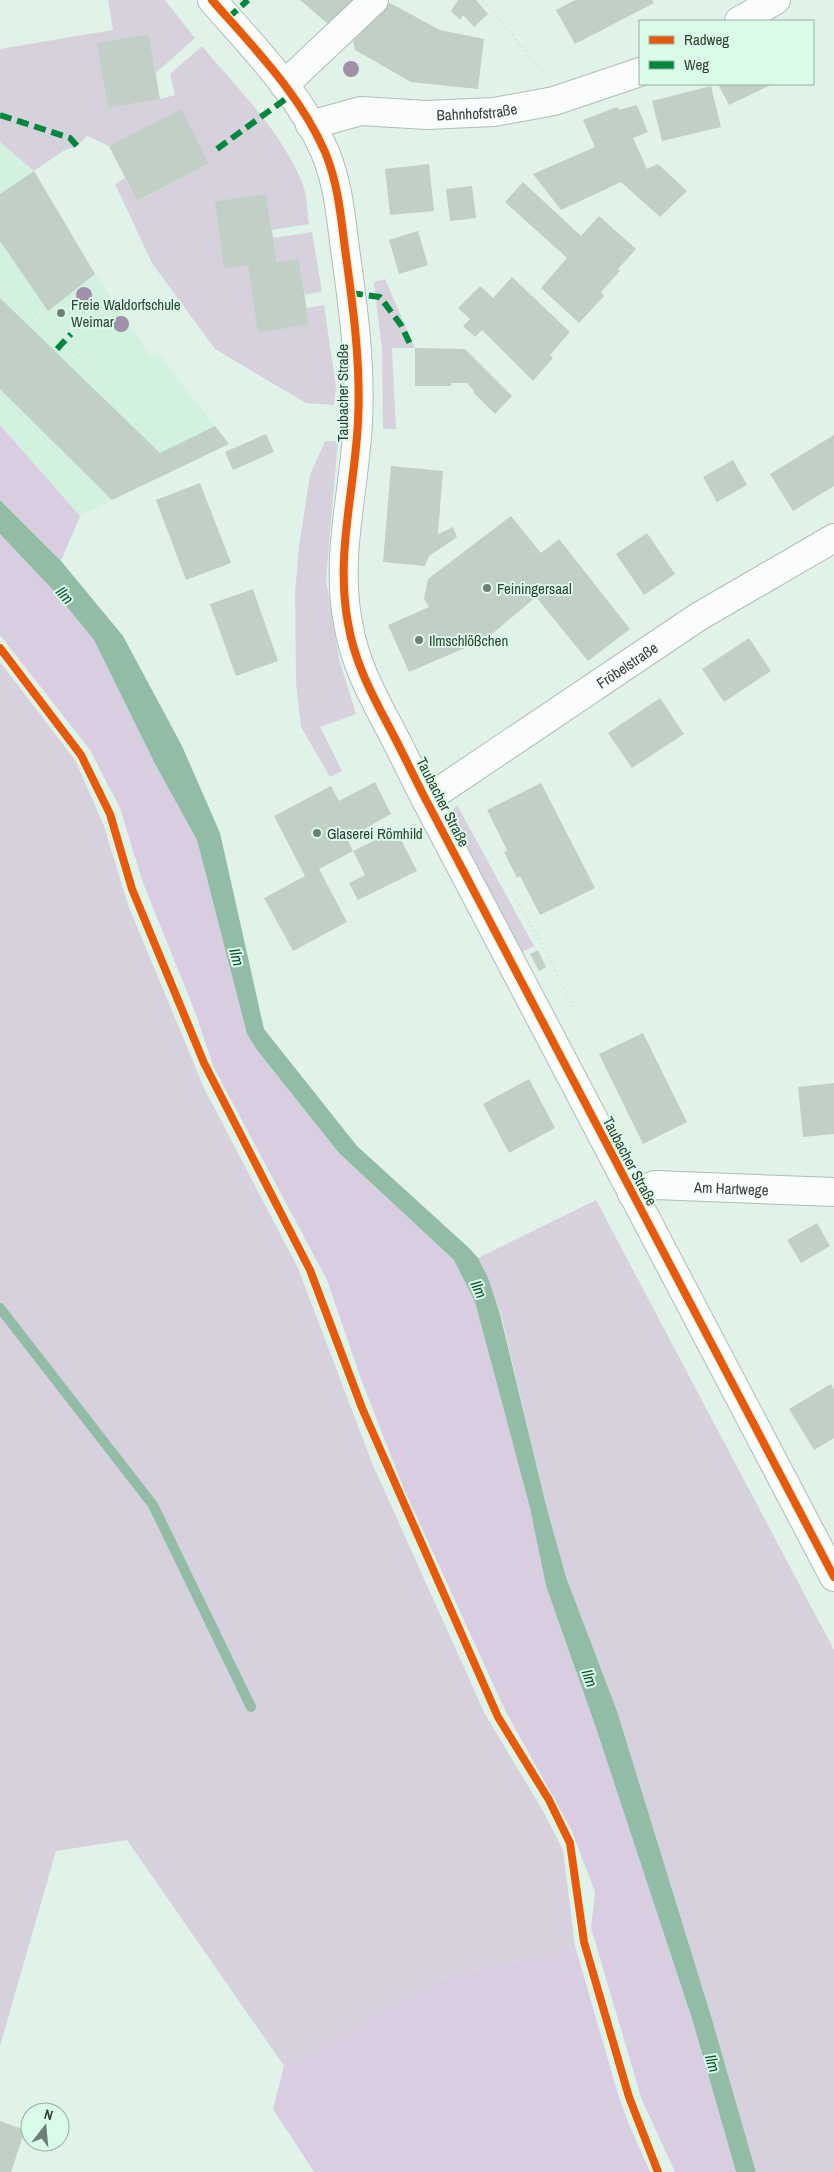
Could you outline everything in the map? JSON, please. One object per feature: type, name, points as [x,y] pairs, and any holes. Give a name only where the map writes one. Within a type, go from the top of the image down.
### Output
[{"type":"street","name":"Taubacher Straße","points":[[212,0],[284,84],[325,152],[335,187],[351,293],[358,364],[358,422],[344,539],[343,590],[348,624],[357,659],[370,692],[834,1577]]},
{"type":"street","points":[[284,84],[374,0]]},
{"type":"street","points":[[741,20],[776,0]]},
{"type":"street","name":"Bahnhofstraße","points":[[310,125],[361,111],[426,115],[494,112],[554,101],[639,72]]},
{"type":"street","name":"Fröbelstraße","points":[[426,800],[698,617],[834,538]]},
{"type":"street","name":"Am Hartwege","points":[[632,1194],[655,1185],[834,1192]]},
{"type":"path","points":[[484,0],[546,77]]},
{"type":"path","points":[[0,278],[106,383]]},
{"type":"shaded area","points":[[108,0],[165,0],[195,38],[156,73],[149,34],[98,43],[108,108],[175,95],[170,74],[202,46],[283,145],[304,187],[309,224],[272,230],[266,194],[215,201],[248,265],[309,324],[307,308],[324,305],[336,387],[334,405],[306,403],[215,349],[152,263],[115,184],[125,178],[137,201],[209,163],[181,110],[109,146],[87,136],[77,146],[63,151],[34,171],[0,142],[0,49],[113,30]]},
{"type":"shaded area","name":"Freie Waldorfschule Weimar","points":[[0,142],[34,171],[95,274],[152,357],[158,353],[229,444],[80,516],[0,425]]},
{"type":"shaded area","points":[[312,232],[322,291],[305,295],[299,259],[277,262],[273,238]]},
{"type":"shaded area","points":[[385,279],[415,348],[392,348],[396,429],[383,429],[382,350],[374,282]]},
{"type":"shaded area","points":[[0,425],[80,516],[61,561],[0,500]]},
{"type":"shaded area","points":[[325,441],[338,441],[326,579],[339,659],[356,714],[320,727],[342,771],[330,777],[301,727],[296,683],[295,593],[299,547],[310,475]]},
{"type":"shaded area","points":[[0,534],[54,591],[94,640],[155,764],[197,840],[247,1034],[257,1050],[339,1153],[454,1260],[475,1302],[530,1508],[546,1586],[595,1725],[693,2022],[736,2172],[675,2172],[642,2100],[591,1928],[595,1892],[571,1829],[506,1712],[404,1489],[361,1379],[327,1280],[214,1068],[194,1009],[143,883],[120,808],[90,750],[0,635]]},
{"type":"shaded area","points":[[0,662],[75,760],[104,826],[128,905],[204,1088],[298,1268],[372,1463],[485,1714],[543,1811],[563,1850],[575,1946],[551,1954],[452,1974],[284,2066],[127,1840],[56,1851],[0,2046]]},
{"type":"shaded area","points":[[457,805],[534,946],[522,952],[451,819],[452,811]]},
{"type":"shaded area","points":[[596,1200],[834,1650],[834,2172],[756,2172],[711,2016],[617,1711],[566,1577],[546,1505],[501,1314],[478,1258]]},
{"type":"shaded area","points":[[575,1946],[618,2094],[629,2125],[650,2172],[314,2172],[273,2109],[284,2066],[452,1974],[551,1954]]},
{"type":"water","name":"Ilm","points":[[0,500],[61,561],[123,636],[182,746],[220,833],[264,1029],[357,1146],[469,1248],[478,1258],[488,1278],[500,1314],[546,1505],[566,1577],[617,1711],[711,2016],[756,2172],[736,2172],[693,2022],[595,1725],[546,1586],[530,1508],[475,1302],[454,1260],[339,1153],[257,1050],[247,1034],[197,840],[155,764],[94,640],[54,591],[0,534]]},
{"type":"building","points":[[300,0],[364,0],[335,30]]},
{"type":"building","points":[[458,0],[476,0],[488,14],[474,27],[463,15],[460,20],[451,11]]},
{"type":"building","points":[[575,0],[652,0],[654,3],[575,44],[556,10]]},
{"type":"building","points":[[390,3],[440,30],[484,39],[478,89],[411,82],[355,50],[353,41]]},
{"type":"building","points":[[149,34],[160,99],[108,108],[97,43]]},
{"type":"building","points":[[719,85],[771,85],[729,105]]},
{"type":"building","points":[[711,86],[721,127],[662,141],[652,101]]},
{"type":"building","points":[[637,105],[648,132],[633,138],[647,169],[658,164],[687,191],[660,217],[621,182],[561,210],[533,174],[595,147],[583,120],[617,107],[619,110]]},
{"type":"building","points":[[181,109],[209,163],[137,201],[109,146]]},
{"type":"building","points":[[429,164],[434,211],[390,215],[385,169]]},
{"type":"building","points":[[34,171],[95,274],[48,311],[0,241],[0,194]]},
{"type":"building","points":[[523,182],[581,236],[599,216],[636,249],[601,292],[604,296],[579,323],[541,288],[567,258],[505,202]]},
{"type":"building","points":[[472,186],[476,218],[450,221],[446,189]]},
{"type":"building","points":[[266,194],[277,262],[299,259],[309,324],[258,333],[248,265],[224,268],[215,201]]},
{"type":"building","points":[[418,231],[428,265],[399,274],[389,240]]},
{"type":"building","points":[[512,277],[570,332],[550,355],[553,358],[533,381],[482,330],[475,337],[463,326],[470,319],[458,308],[480,286],[493,298]]},
{"type":"building","points":[[0,298],[160,453],[215,426],[229,444],[112,500],[0,389]]},
{"type":"building","points":[[415,348],[465,349],[512,396],[495,414],[473,392],[467,383],[451,383],[451,386],[415,386]]},
{"type":"building","points":[[266,434],[274,452],[233,470],[225,452]]},
{"type":"building","points":[[834,435],[834,486],[793,511],[770,474]]},
{"type":"building","points":[[733,460],[747,485],[717,502],[703,477]]},
{"type":"building","points":[[391,466],[443,471],[438,534],[453,527],[457,537],[429,556],[425,566],[383,562]]},
{"type":"building","points":[[200,483],[231,563],[186,580],[156,500]]},
{"type":"building","points":[[511,516],[541,553],[559,539],[630,629],[588,661],[536,597],[486,639],[409,672],[388,625],[429,607],[424,599],[428,579]]},
{"type":"building","points":[[647,533],[675,574],[644,595],[616,554]]},
{"type":"building","points":[[253,589],[278,661],[236,676],[210,604]]},
{"type":"building","points":[[749,638],[771,671],[724,702],[702,669]]},
{"type":"building","points":[[660,698],[684,734],[632,768],[608,733]]},
{"type":"building","points":[[375,782],[391,814],[347,839],[353,851],[319,869],[347,922],[293,951],[264,898],[305,876],[274,816],[331,786],[339,801]]},
{"type":"building","points":[[541,783],[595,888],[540,915],[520,876],[517,878],[504,852],[507,850],[487,810]]},
{"type":"building","points":[[396,830],[417,871],[358,900],[349,883],[365,875],[353,851]]},
{"type":"building","points":[[538,950],[546,967],[539,971],[530,954]]},
{"type":"building","points":[[643,1033],[687,1122],[643,1144],[599,1054]]},
{"type":"building","points":[[529,1079],[555,1128],[509,1153],[483,1104]]},
{"type":"building","points":[[834,1083],[834,1134],[803,1137],[798,1087]]},
{"type":"building","points":[[817,1223],[830,1246],[801,1263],[787,1240]]},
{"type":"building","points":[[831,1384],[834,1390],[834,1438],[814,1450],[789,1409]]},
{"type":"building","points":[[0,2121],[20,2128],[20,2145],[11,2172],[0,2172]]},
{"type":"waterway","points":[[0,1308],[153,1505],[251,1707]]},
{"type":"marked path","points":[[228,18],[248,0]]},
{"type":"marked path","points":[[217,149],[291,95]]},
{"type":"marked path","points":[[0,115],[70,138],[77,146]]},
{"type":"marked path","points":[[351,293],[380,297],[401,325],[410,344]]},
{"type":"marked path","points":[[57,349],[71,334]]},
{"type":"cycle path","points":[[212,0],[259,53],[303,110],[325,152],[336,188],[353,313],[359,400],[345,547],[345,598],[354,650],[363,675],[426,800],[834,1577]]},
{"type":"cycle path","points":[[0,648],[81,755],[110,814],[132,889],[204,1063],[310,1270],[362,1408],[498,1717],[549,1800],[570,1843],[584,1942],[629,2097],[658,2172]]},
{"type":"place","name":"Freie Waldorfschule Weimar","points":[[61,313]]},
{"type":"place","name":"Feiningersaal","points":[[487,588]]},
{"type":"place","name":"Ilmschlößchen","points":[[419,640]]},
{"type":"place","name":"Glaserei Römhild","points":[[317,833]]}]
